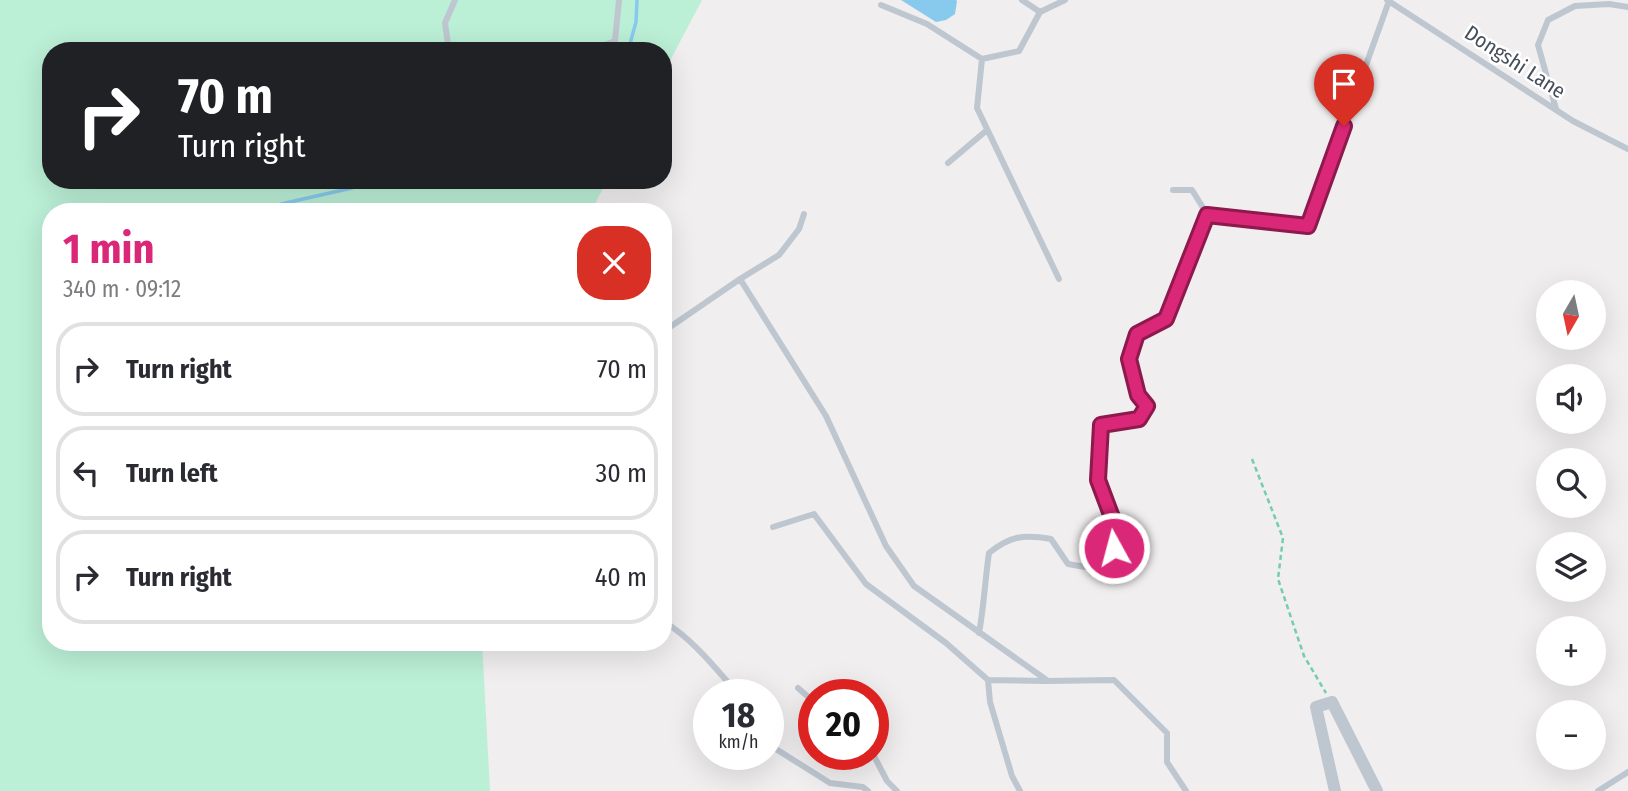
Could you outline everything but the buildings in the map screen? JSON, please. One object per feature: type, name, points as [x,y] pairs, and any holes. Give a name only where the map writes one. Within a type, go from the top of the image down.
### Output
[{"type":"street","points":[[1335,791],[1316,708],[1332,702],[1377,791]]},
{"type":"lane","points":[[448,42],[445,23],[455,0]]},
{"type":"lane","points":[[612,42],[615,41],[619,0]]},
{"type":"lane","points":[[1022,0],[1040,12]]},
{"type":"lane","points":[[881,5],[926,24],[982,59],[1019,51],[1040,12],[1065,0]]},
{"type":"lane","points":[[1207,215],[1308,226],[1388,1]]},
{"type":"lane","name":"Dongshi Lane","points":[[1388,1],[1556,109],[1628,149]]},
{"type":"lane","points":[[1556,109],[1538,45],[1548,20],[1575,6],[1609,4],[1628,7]]},
{"type":"lane","points":[[982,59],[977,108],[1059,279]]},
{"type":"lane","points":[[948,163],[988,130]]},
{"type":"lane","points":[[1173,190],[1192,190],[1207,215]]},
{"type":"lane","points":[[672,326],[779,255],[799,229],[804,214]]},
{"type":"lane","points":[[979,633],[985,604],[989,553],[1004,542],[1030,535],[1051,539],[1068,564],[1085,567],[1104,562],[1114,548],[1116,528],[1098,480],[1101,425],[1139,419],[1147,406],[1138,395],[1129,359],[1137,334],[1166,319],[1207,215]]},
{"type":"lane","points":[[740,279],[826,416],[886,546],[914,586],[1048,681]]},
{"type":"lane","points":[[773,527],[814,514],[866,584],[946,643],[988,680],[1114,680],[1167,733],[1167,762],[1186,791]]},
{"type":"lane","points":[[672,626],[724,679]]},
{"type":"lane","points":[[988,680],[990,702],[1012,776],[1020,791]]},
{"type":"lane","points":[[784,754],[830,783],[863,787],[868,791]]},
{"type":"lane","points":[[881,770],[897,791]]},
{"type":"lane","points":[[1598,791],[1628,772]]},
{"type":"path","points":[[1252,459],[1283,538],[1278,579],[1304,656],[1332,702]]},
{"type":"green space","points":[[0,0],[702,0],[672,57],[672,42],[42,42],[42,189],[602,189],[596,203],[42,203],[42,651],[482,651],[490,791],[0,791]]},
{"type":"water","points":[[901,0],[957,1],[955,14],[936,22]]},
{"type":"waterway","points":[[630,42],[636,22],[637,0]]},
{"type":"waterway","points":[[285,203],[348,189]]},
{"type":"route","points":[[1114,548],[1116,528],[1098,480],[1101,425],[1139,419],[1147,406],[1138,395],[1129,359],[1137,334],[1166,319],[1207,215],[1308,226],[1344,126]]}]
